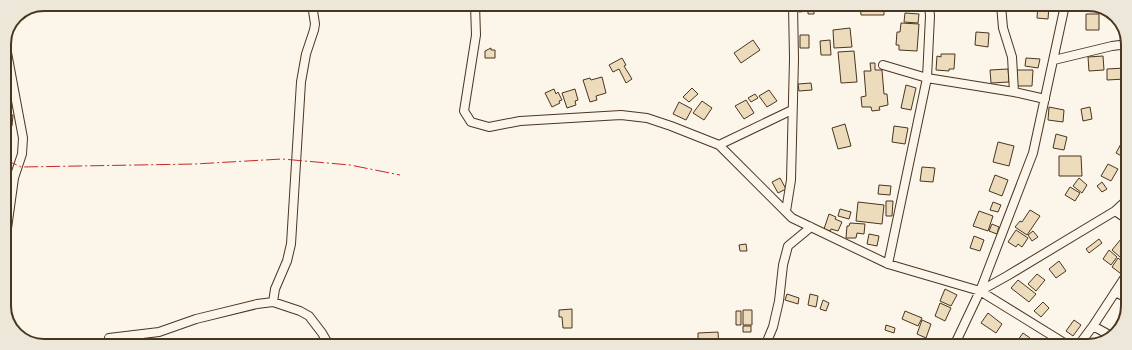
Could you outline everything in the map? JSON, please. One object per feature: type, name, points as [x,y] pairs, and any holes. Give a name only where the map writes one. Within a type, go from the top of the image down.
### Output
[{"type":"street","points":[[273,302],[275,289],[287,261],[291,244],[301,82],[306,54],[314,30],[315,24],[313,11]]},
{"type":"street","points":[[475,11],[476,35],[464,111],[471,122],[489,127],[520,121],[621,115],[647,118],[671,126],[719,146],[792,218],[888,264],[980,290],[1058,339]]},
{"type":"street","points":[[786,211],[791,180],[793,11]]},
{"type":"street","points":[[888,264],[927,78],[930,11]]},
{"type":"street","points":[[1001,11],[1002,28],[1012,57],[1014,92]]},
{"type":"street","points":[[957,339],[980,290],[1033,153],[1065,11]]},
{"type":"street","points":[[1054,60],[1121,45]]},
{"type":"street","points":[[883,65],[927,78],[1014,92],[1045,99]]},
{"type":"street","points":[[11,74],[23,138],[22,154],[14,178],[11,200]]},
{"type":"street","points":[[719,146],[792,110]]},
{"type":"street","points":[[980,290],[1007,276],[1115,211],[1121,206]]},
{"type":"street","points":[[1115,211],[1121,215]]},
{"type":"street","points":[[768,339],[773,327],[779,301],[783,265],[788,246],[811,227]]},
{"type":"street","points":[[1083,339],[1121,283]]},
{"type":"street","points":[[1115,292],[1121,295]]},
{"type":"street","points":[[109,338],[158,332],[196,319],[258,304],[273,302],[300,311],[309,316],[326,339]]},
{"type":"street","points":[[1093,326],[1107,333]]},
{"type":"building","points":[[808,11],[814,11],[814,14],[808,14]]},
{"type":"building","points":[[861,11],[884,11],[884,15],[861,15]]},
{"type":"building","points":[[1038,11],[1049,11],[1048,19],[1037,18]]},
{"type":"building","points":[[905,13],[919,14],[918,23],[904,22]]},
{"type":"building","points":[[1086,14],[1099,14],[1099,30],[1086,30]]},
{"type":"building","points":[[901,23],[919,24],[917,51],[899,50],[899,45],[896,45],[897,32],[900,32]]},
{"type":"building","points":[[850,28],[852,47],[834,48],[833,30]]},
{"type":"building","points":[[976,32],[989,33],[988,47],[975,45]]},
{"type":"building","points":[[800,35],[809,35],[809,48],[800,48]]},
{"type":"building","points":[[753,40],[760,50],[741,63],[734,53]]},
{"type":"building","points":[[830,40],[831,55],[821,55],[820,41]]},
{"type":"building","points":[[491,48],[491,50],[495,50],[495,58],[485,58],[485,51]]},
{"type":"building","points":[[854,51],[857,82],[841,83],[838,52]]},
{"type":"building","points":[[941,54],[955,54],[954,69],[949,69],[949,71],[936,70],[937,56],[941,57]]},
{"type":"building","points":[[1103,56],[1104,70],[1089,71],[1088,57]]},
{"type":"building","points":[[622,58],[626,65],[624,66],[632,79],[626,83],[619,69],[613,72],[609,65]]},
{"type":"building","points":[[1026,58],[1040,59],[1038,68],[1025,66]]},
{"type":"building","points":[[870,63],[875,63],[875,70],[882,70],[884,94],[887,94],[888,105],[879,107],[880,110],[872,111],[871,107],[862,107],[861,97],[866,96],[864,71],[871,71]]},
{"type":"building","points":[[1121,68],[1121,79],[1107,80],[1107,69]]},
{"type":"building","points":[[1008,69],[1009,82],[991,83],[990,70]]},
{"type":"building","points":[[1015,70],[1033,70],[1032,86],[1014,86]]},
{"type":"building","points":[[602,77],[606,93],[596,96],[597,100],[590,102],[583,80],[590,78],[591,80]]},
{"type":"building","points":[[811,83],[812,90],[799,91],[798,84]]},
{"type":"building","points":[[906,85],[916,88],[911,110],[901,108]]},
{"type":"building","points":[[692,88],[698,94],[689,102],[683,97]]},
{"type":"building","points":[[554,89],[556,94],[558,92],[562,100],[559,101],[560,103],[552,107],[545,93]]},
{"type":"building","points":[[575,89],[578,100],[575,101],[576,105],[567,108],[562,93]]},
{"type":"building","points":[[769,90],[777,101],[767,107],[759,96]]},
{"type":"building","points":[[755,94],[758,98],[751,102],[748,98]]},
{"type":"building","points":[[746,100],[754,113],[744,119],[735,106]]},
{"type":"building","points":[[702,101],[712,108],[704,120],[693,113]]},
{"type":"building","points":[[679,102],[692,109],[686,120],[673,114]]},
{"type":"building","points":[[1049,107],[1064,110],[1063,122],[1048,120]]},
{"type":"building","points":[[1090,107],[1092,119],[1083,121],[1081,109]]},
{"type":"building","points":[[11,115],[13,115],[11,126]]},
{"type":"building","points":[[845,124],[851,146],[838,149],[832,128]]},
{"type":"building","points":[[894,126],[908,128],[905,144],[892,142]]},
{"type":"building","points":[[1056,134],[1067,137],[1064,150],[1053,148]]},
{"type":"building","points":[[998,142],[1014,146],[1009,166],[993,162]]},
{"type":"building","points":[[1121,144],[1121,156],[1116,153]]},
{"type":"building","points":[[1059,156],[1081,156],[1082,176],[1059,176]]},
{"type":"building","points":[[1108,164],[1118,169],[1111,181],[1101,176]]},
{"type":"building","points":[[922,167],[935,168],[933,182],[920,181]]},
{"type":"building","points":[[995,175],[1008,180],[1002,196],[989,191]]},
{"type":"building","points":[[780,178],[786,189],[778,193],[772,182]]},
{"type":"building","points":[[1079,178],[1087,185],[1082,193],[1073,186]]},
{"type":"building","points":[[1102,182],[1107,189],[1102,192],[1097,186]]},
{"type":"building","points":[[879,185],[891,186],[890,195],[878,194]]},
{"type":"building","points":[[1070,187],[1080,193],[1075,201],[1065,195]]},
{"type":"building","points":[[886,201],[893,201],[892,216],[886,216]]},
{"type":"building","points":[[858,202],[884,205],[882,224],[856,221]]},
{"type":"building","points":[[993,202],[1001,205],[998,212],[990,210]]},
{"type":"building","points":[[840,209],[851,212],[849,219],[838,216]]},
{"type":"building","points":[[1030,210],[1040,216],[1027,235],[1015,227],[1020,221],[1022,222]]},
{"type":"building","points":[[979,211],[993,216],[988,231],[973,226]]},
{"type":"building","points":[[829,214],[842,222],[838,231],[824,229]]},
{"type":"building","points":[[850,223],[865,224],[864,234],[857,233],[856,238],[846,238],[847,226],[849,226]]},
{"type":"building","points":[[992,224],[999,227],[997,234],[989,231]]},
{"type":"building","points":[[1016,230],[1028,238],[1022,247],[1018,244],[1016,247],[1008,242]]},
{"type":"building","points":[[1033,231],[1038,237],[1032,241],[1028,235]]},
{"type":"building","points":[[869,234],[879,236],[877,246],[867,244]]},
{"type":"building","points":[[974,236],[984,240],[980,251],[970,248]]},
{"type":"building","points":[[1099,239],[1102,243],[1089,253],[1086,249]]},
{"type":"building","points":[[1121,239],[1121,256],[1120,257],[1112,250]]},
{"type":"building","points":[[746,244],[747,251],[740,251],[739,245]]},
{"type":"building","points":[[1109,250],[1117,257],[1111,265],[1103,259]]},
{"type":"building","points":[[1118,258],[1121,260],[1120,273],[1112,267]]},
{"type":"building","points":[[1059,261],[1066,271],[1056,278],[1049,269]]},
{"type":"building","points":[[1037,274],[1045,280],[1036,291],[1028,284]]},
{"type":"building","points":[[1018,280],[1036,294],[1029,302],[1011,288]]},
{"type":"building","points":[[945,289],[957,295],[951,306],[940,301]]},
{"type":"building","points":[[787,294],[799,298],[798,304],[785,300]]},
{"type":"building","points":[[810,294],[818,296],[816,307],[808,305]]},
{"type":"building","points":[[823,300],[829,303],[826,311],[820,309]]},
{"type":"building","points":[[1043,302],[1049,308],[1041,317],[1034,311]]},
{"type":"building","points":[[940,303],[951,308],[945,321],[935,316]]},
{"type":"building","points":[[572,309],[572,328],[563,328],[562,317],[559,317],[559,310]]},
{"type":"building","points":[[743,310],[752,310],[752,325],[743,325]]},
{"type":"building","points":[[736,311],[741,311],[741,325],[736,325]]},
{"type":"building","points":[[905,311],[922,318],[918,326],[902,319]]},
{"type":"building","points":[[988,313],[1002,324],[996,333],[981,323]]},
{"type":"building","points":[[922,320],[931,324],[926,338],[917,334]]},
{"type":"building","points":[[1074,320],[1081,325],[1073,336],[1066,331]]},
{"type":"building","points":[[886,325],[895,328],[894,333],[885,330]]},
{"type":"building","points":[[743,326],[751,326],[751,332],[743,332]]},
{"type":"building","points":[[718,332],[718,339],[698,339],[698,333]]},
{"type":"building","points":[[1023,333],[1030,338],[1029,339],[1019,339]]},
{"type":"power","points":[[11,162],[21,167],[195,164],[282,159],[350,165],[400,175]]}]
